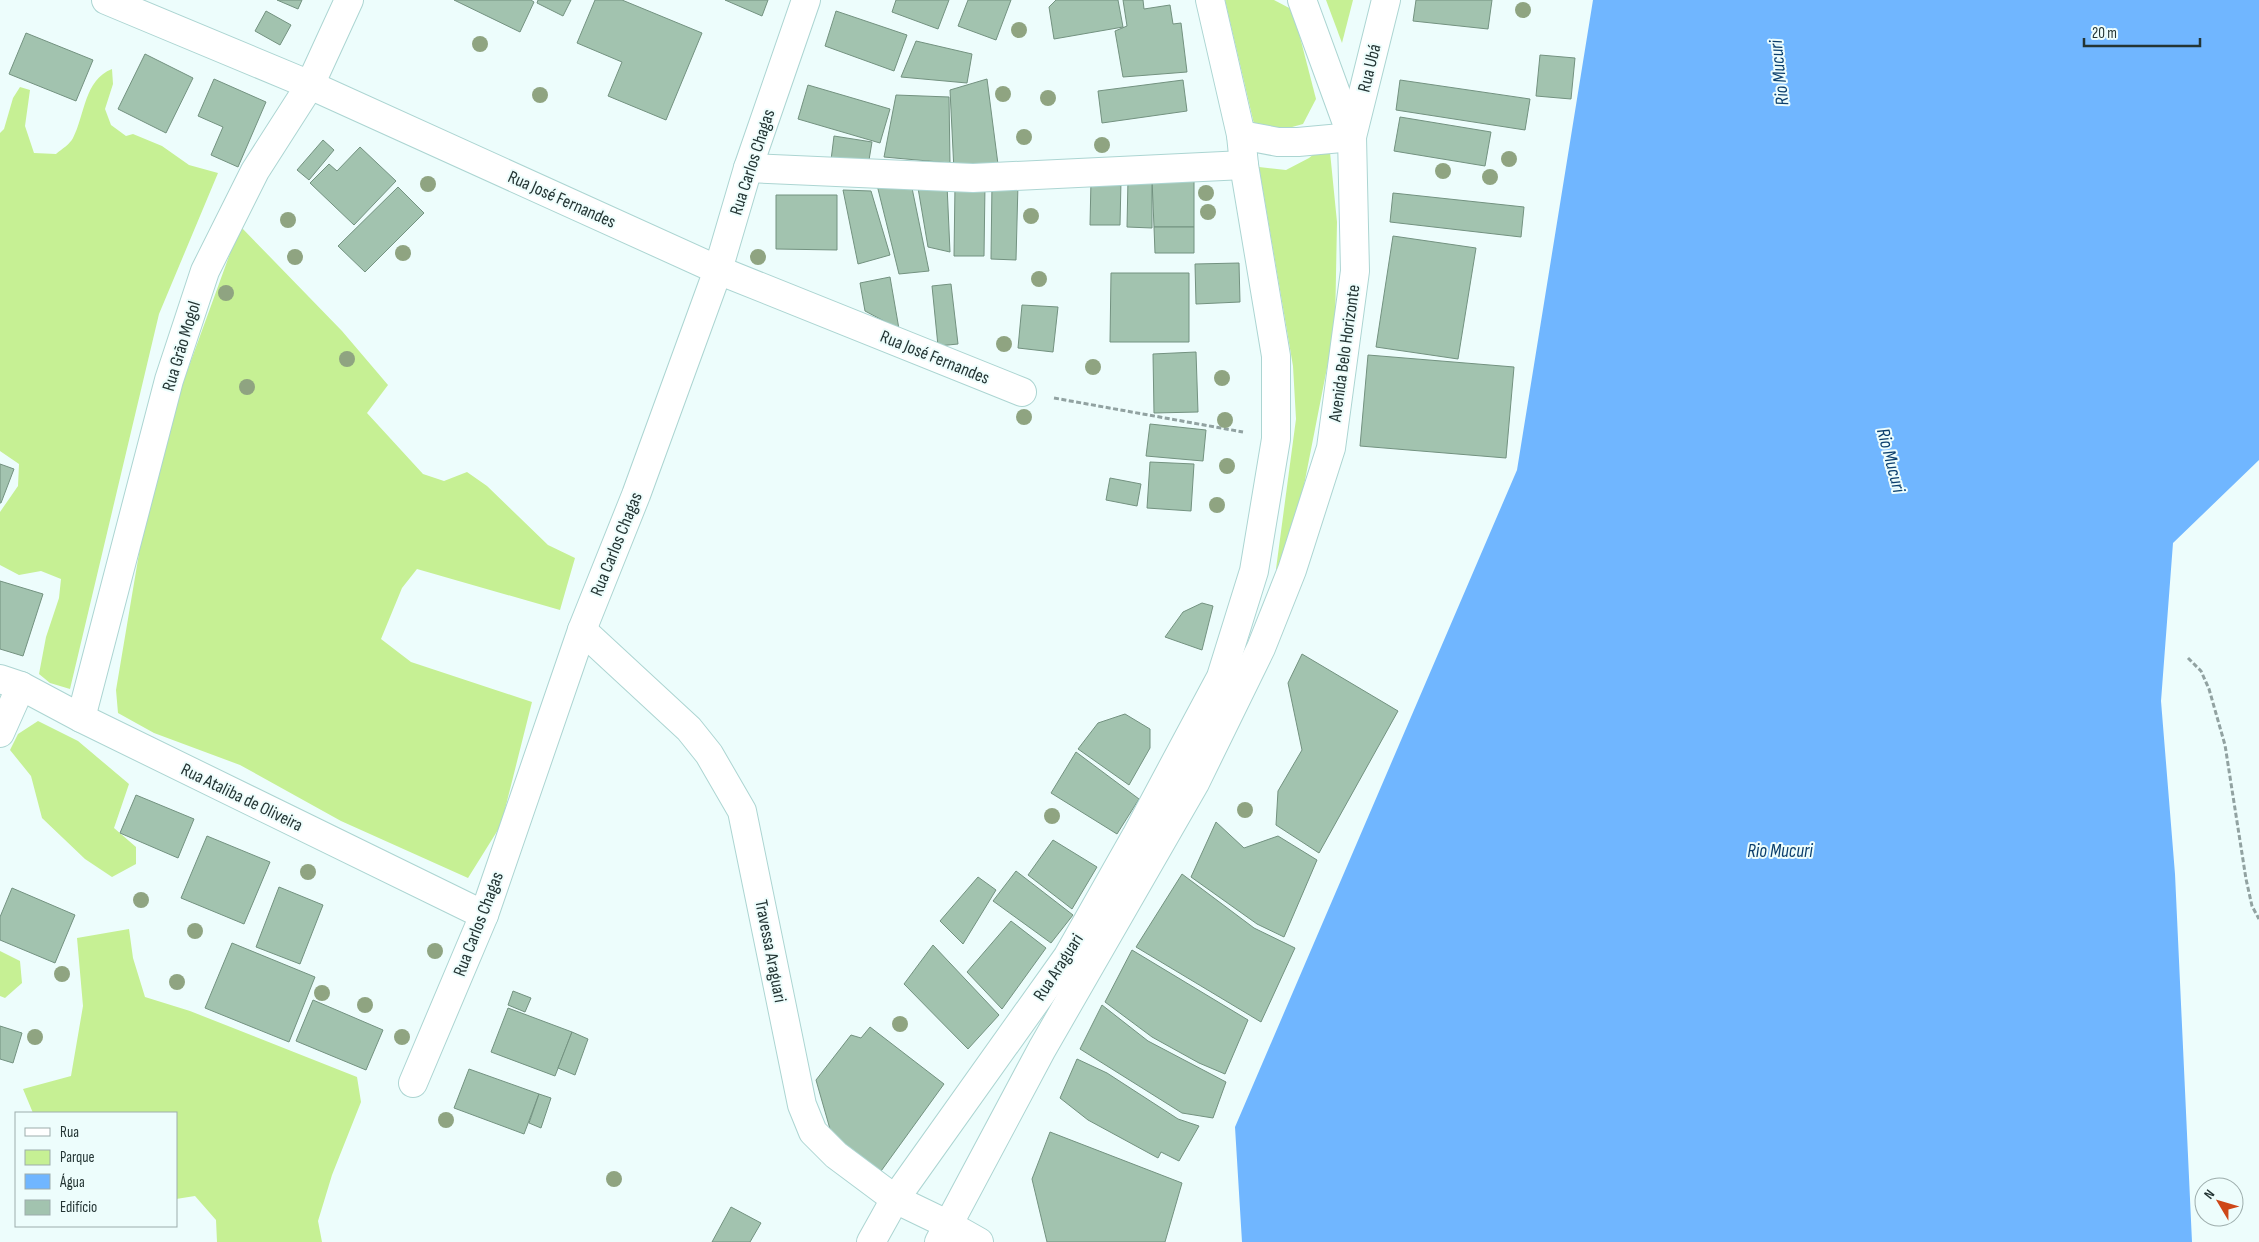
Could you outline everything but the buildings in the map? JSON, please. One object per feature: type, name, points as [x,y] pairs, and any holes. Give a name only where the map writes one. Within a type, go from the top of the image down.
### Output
[{"type":"street","name":"Rua José Fernandes","points":[[106,0],[310,85],[718,270],[1022,392]]},
{"type":"street","name":"Rua Grão Mogol","points":[[81,718],[169,380],[205,271],[255,172],[310,85],[349,0]]},
{"type":"street","name":"Rua Carlos Chagas","points":[[413,1083],[484,915],[582,630],[636,495],[718,270],[748,168],[806,0]]},
{"type":"street","points":[[1210,0],[1241,135],[1244,166],[1276,356],[1276,439],[1254,571],[1229,686]]},
{"type":"street","name":"Avenida Belo Horizonte","points":[[1229,686],[1261,648],[1292,570],[1332,448],[1355,271],[1352,137],[1302,0]]},
{"type":"street","name":"Rua Ubá","points":[[1352,137],[1386,0]]},
{"type":"street","points":[[1241,135],[1278,142],[1352,137]]},
{"type":"street","points":[[748,168],[973,178],[1244,166]]},
{"type":"street","name":"Travessa Araguari","points":[[582,630],[689,729],[708,754],[742,811],[802,1105],[814,1132],[836,1155],[944,1233],[979,1242]]},
{"type":"street","points":[[0,733],[10,682]]},
{"type":"street","name":"Rua Ataliba de Oliveira","points":[[10,682],[484,915]]},
{"type":"street","name":"Rua Araguari","points":[[871,1242],[895,1199],[1068,956],[1136,836],[1229,686]]},
{"type":"street","name":"Rua Araguari","points":[[944,1233],[1042,1049],[1195,783],[1229,686]]},
{"type":"path","points":[[1022,392],[1276,439]]},
{"type":"path","points":[[2188,658],[2201,671],[2209,689],[2225,745],[2246,879],[2252,906],[2259,920]]},
{"type":"green space","points":[[1225,0],[1274,0],[1293,10],[1316,99],[1303,124],[1274,132],[1254,124]]},
{"type":"green space","points":[[1326,0],[1353,0],[1342,43]]},
{"type":"green space","points":[[112,69],[113,84],[105,109],[111,125],[126,136],[133,134],[162,146],[189,165],[218,173],[159,314],[70,689],[50,683],[39,674],[46,637],[59,598],[61,579],[41,571],[19,575],[0,565],[0,512],[18,486],[19,464],[0,451],[0,133],[4,129],[13,98],[20,87],[30,90],[25,126],[34,153],[56,154],[73,138],[86,99],[96,81]]},
{"type":"green space","points":[[1329,142],[1337,222],[1335,327],[1287,572],[1276,569],[1296,419],[1293,366],[1259,167],[1286,170],[1309,158]]},
{"type":"green space","points":[[240,226],[342,331],[388,385],[367,413],[423,474],[444,481],[467,472],[487,486],[548,545],[575,558],[560,610],[417,569],[402,588],[381,639],[411,662],[532,702],[501,825],[468,878],[341,821],[240,765],[154,733],[118,713],[116,690],[146,512],[180,391]]},
{"type":"green space","points":[[38,721],[78,741],[129,784],[114,828],[136,847],[136,864],[112,877],[85,859],[42,818],[31,776],[10,750],[18,734]]},
{"type":"green space","points":[[129,929],[133,958],[145,997],[190,1011],[357,1077],[361,1102],[332,1175],[318,1221],[322,1242],[217,1242],[216,1220],[195,1196],[178,1199],[178,1112],[33,1112],[23,1089],[71,1076],[83,1006],[77,938]]},
{"type":"green space","points":[[0,951],[20,961],[22,983],[5,998],[0,996]]},
{"type":"water","name":"Rio Mucuri","points":[[1593,0],[2259,0],[2259,460],[2173,543],[2161,701],[2175,874],[2192,1242],[1242,1242],[1235,1127],[1517,470]]}]
